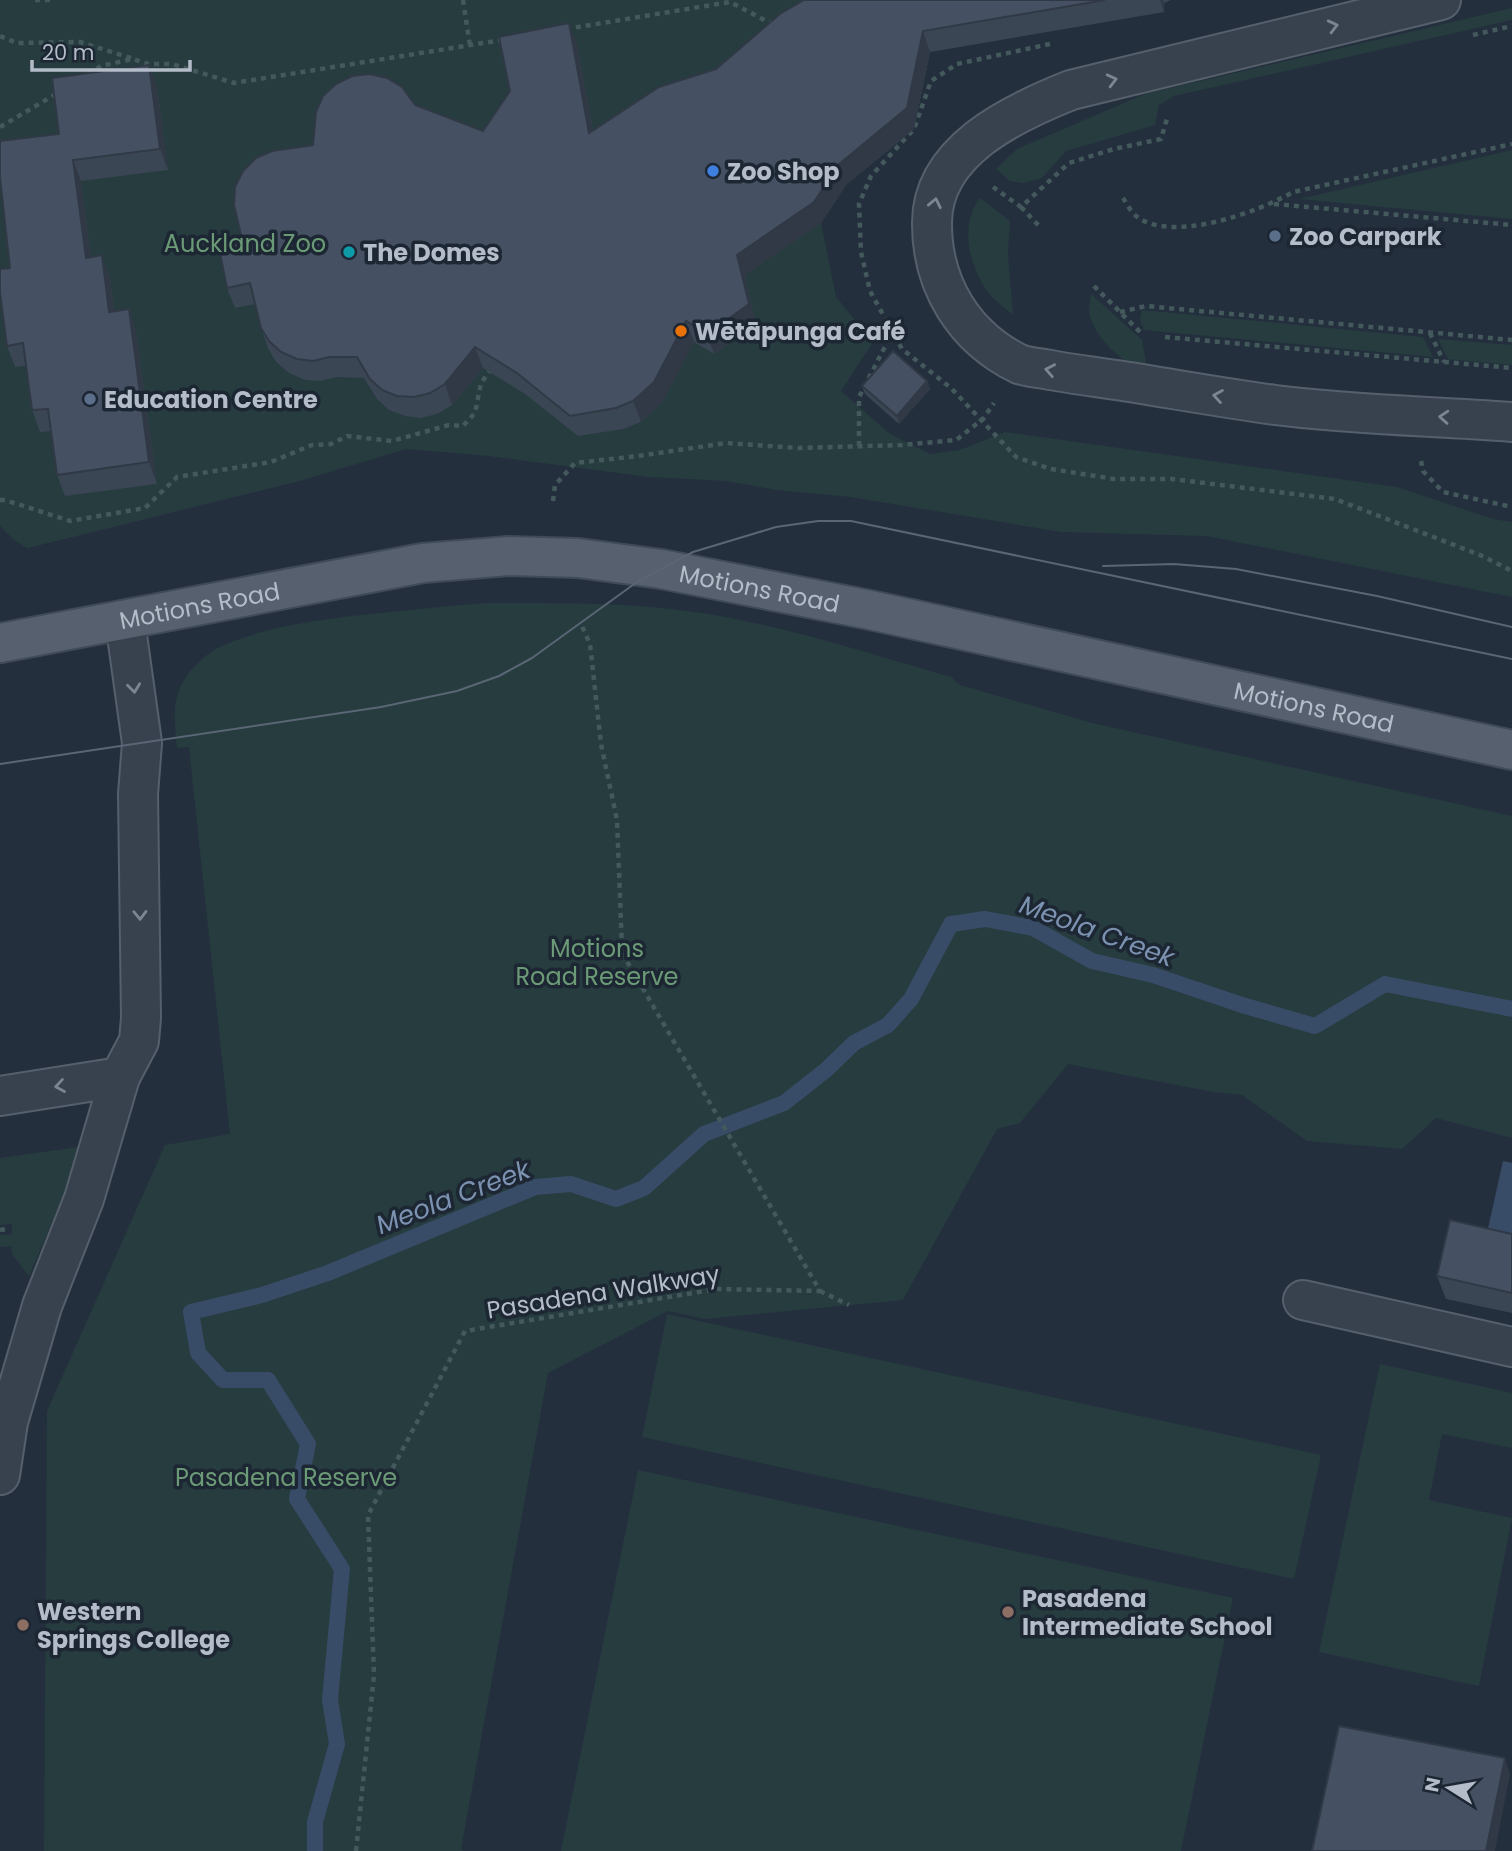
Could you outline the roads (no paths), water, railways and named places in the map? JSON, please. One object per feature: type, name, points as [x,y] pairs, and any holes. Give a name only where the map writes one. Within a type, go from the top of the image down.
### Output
[{"type":"main road","name":"Motions Road","points":[[0,643],[423,563],[509,556],[578,558],[661,569],[870,610],[1512,750]]},
{"type":"lane","points":[[1441,0],[1071,90],[1030,106],[988,131],[957,160],[935,195],[932,238],[941,283],[965,323],[984,342],[1021,365],[1276,405],[1512,422]]},
{"type":"lane","points":[[0,1475],[8,1422],[42,1306],[84,1199],[120,1077],[139,1041],[138,794],[142,743],[125,621]]},
{"type":"lane","points":[[0,1096],[120,1077]]},
{"type":"lane","points":[[1303,1300],[1512,1347]]},
{"type":"water","points":[[1503,1161],[1512,1163],[1512,1247],[1485,1242]]},
{"type":"waterway","name":"Meola Creek","points":[[315,1851],[315,1822],[337,1744],[330,1700],[342,1569],[297,1499],[308,1444],[268,1380],[223,1380],[198,1353],[191,1312],[262,1295],[328,1273],[535,1187],[571,1184],[616,1199],[644,1188],[704,1134],[784,1103],[826,1070],[854,1043],[888,1025],[911,999],[951,924],[985,919],[1033,928],[1092,961],[1153,975],[1315,1026],[1385,984],[1512,1009]]},
{"type":"tram line","points":[[0,764],[381,707],[457,691],[499,676],[532,658],[637,582],[693,552],[776,527],[818,521],[851,521],[1512,659]]},
{"type":"tram line","points":[[1103,566],[1174,564],[1236,569],[1377,596],[1512,627]]},
{"type":"place","name":"Zoo Shop","points":[[713,171]]},
{"type":"place","name":"Zoo Carpark","points":[[1275,236]]},
{"type":"place","name":"The Domes","points":[[349,252]]},
{"type":"place","name":"Wētāpunga Café","points":[[681,331]]},
{"type":"place","name":"Education Centre","points":[[90,399]]},
{"type":"place","name":"Pasadena Intermediate School","points":[[1008,1612]]},
{"type":"place","name":"Western Springs College","points":[[23,1625]]},
{"type":"park label","name":"Auckland Zoo","points":[[245,243]]},
{"type":"park label","name":"Motions Road Reserve","points":[[597,962]]},
{"type":"park label","name":"Pasadena Reserve","points":[[286,1477]]}]
